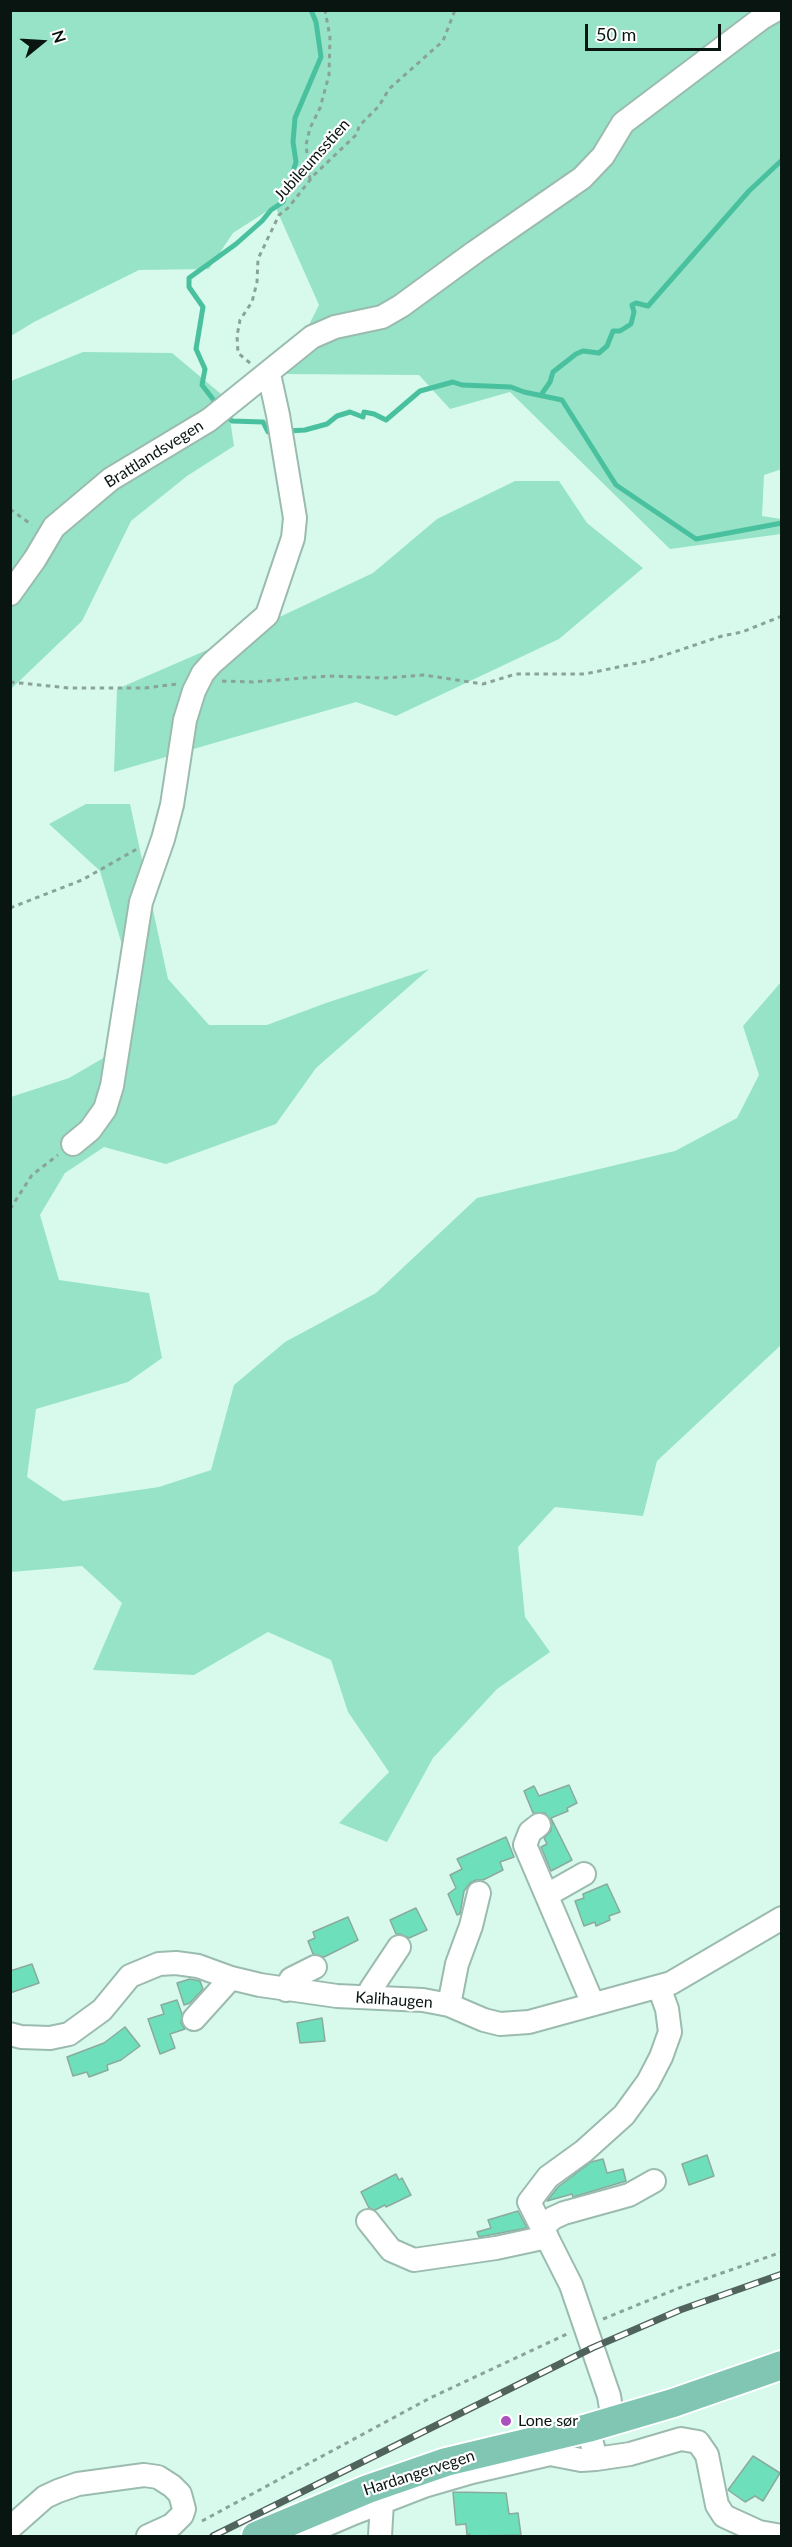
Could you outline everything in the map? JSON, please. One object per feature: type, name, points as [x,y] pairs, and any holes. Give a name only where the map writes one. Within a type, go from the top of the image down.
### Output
[{"type":"main road","name":"Hardangervegen","points":[[256,2536],[368,2489],[446,2462],[601,2425],[782,2366]]},
{"type":"street","name":"Brattlandsvegen","points":[[10,594],[54,527],[111,478],[209,420],[312,337],[335,327],[382,317],[401,306],[474,252],[582,178],[603,156],[623,123],[762,18],[776,10]]},
{"type":"street","points":[[73,1144],[90,1131],[105,1109],[111,1086],[141,902],[165,833],[172,805],[185,720],[199,681],[212,663],[267,615],[293,538],[295,518],[278,415],[265,376]]},
{"type":"street","points":[[538,1825],[530,1832],[525,1845],[593,2004]]},
{"type":"street","points":[[547,1895],[584,1874]]},
{"type":"street","points":[[449,2005],[457,1964],[471,1926],[479,1893]]},
{"type":"street","name":"Kalihaugen","points":[[10,2034],[21,2037],[50,2038],[69,2034],[108,2018],[130,1976],[159,1964],[176,1963],[198,1966],[231,1978],[286,1990],[337,1996],[423,2000],[449,2005],[484,2020],[514,2024],[659,1987],[689,1974],[782,1918]]},
{"type":"street","points":[[369,1997],[371,1989],[399,1947]]},
{"type":"street","points":[[286,1990],[291,1979],[315,1967]]},
{"type":"street","points":[[194,2019],[231,1978]]},
{"type":"street","points":[[596,2459],[601,2425],[609,2396],[571,2285],[530,2207],[530,2198],[548,2177],[584,2151],[624,2115],[638,2098],[652,2074],[670,2032],[667,2009],[659,1987]]},
{"type":"street","points":[[368,2221],[391,2250],[414,2260],[496,2248],[543,2230],[553,2218],[564,2213],[629,2195],[654,2181]]},
{"type":"street","name":"Hardangervegen","points":[[305,2536],[382,2502],[472,2472],[550,2454],[581,2460],[621,2456],[681,2439],[698,2442],[707,2455],[715,2498],[724,2516],[759,2532],[782,2536]]},
{"type":"street","points":[[10,2528],[45,2497],[58,2491],[78,2484],[144,2475],[158,2477],[172,2486],[180,2494],[184,2509],[183,2515],[172,2524],[148,2536]]},
{"type":"street","points":[[380,2536],[382,2502]]},
{"type":"path","points":[[310,180],[306,145],[329,75],[330,37],[325,10]]},
{"type":"path","name":"Jubileumsstien","points":[[265,376],[238,353],[236,346],[240,320],[252,302],[257,282],[258,259],[274,223],[310,180],[357,134],[359,126],[378,106],[389,89],[442,42],[455,10]]},
{"type":"path","points":[[10,508],[47,538]]},
{"type":"path","points":[[10,682],[69,688],[145,688],[199,681],[253,682],[328,676],[385,678],[424,675],[483,684],[516,674],[585,674],[647,661],[711,639],[742,632],[782,616]]},
{"type":"path","points":[[10,908],[82,880],[165,833]]},
{"type":"path","points":[[10,1209],[32,1175],[73,1144]]},
{"type":"path","points":[[201,2521],[430,2398],[584,2326],[679,2288],[782,2252]]},
{"type":"green space","points":[[11,11],[781,11],[782,469],[764,475],[762,516],[781,519],[781,534],[670,549],[510,392],[450,409],[419,375],[284,374],[319,305],[275,206],[233,233],[209,269],[139,270],[34,322],[11,336]]},
{"type":"green space","points":[[83,352],[172,353],[227,399],[234,446],[187,476],[131,521],[82,621],[11,689],[11,381]]},
{"type":"green space","points":[[515,481],[559,481],[587,523],[643,568],[559,639],[396,716],[356,702],[114,772],[117,689],[237,637],[373,573],[437,519]]},
{"type":"green space","points":[[86,804],[130,804],[168,979],[209,1025],[267,1025],[429,969],[316,1068],[276,1124],[166,1164],[104,1147],[65,1173],[40,1215],[59,1280],[149,1293],[162,1358],[128,1382],[36,1409],[27,1477],[63,1501],[159,1487],[211,1470],[234,1385],[285,1342],[376,1293],[477,1198],[675,1151],[737,1118],[759,1075],[743,1026],[781,982],[781,1345],[657,1461],[643,1516],[555,1507],[518,1547],[525,1617],[550,1652],[497,1689],[433,1758],[387,1842],[339,1823],[389,1772],[348,1712],[331,1660],[268,1632],[194,1675],[93,1670],[122,1603],[82,1566],[11,1572],[11,1097],[69,1078],[112,1053],[139,1002],[100,871],[49,824]]},
{"type":"building","points":[[569,1785],[577,1803],[567,1808],[568,1811],[551,1818],[572,1860],[551,1871],[541,1847],[547,1844],[544,1838],[551,1831],[552,1823],[545,1813],[533,1813],[524,1791],[534,1786],[539,1796]]},
{"type":"building","points":[[506,1837],[514,1857],[500,1862],[503,1870],[483,1880],[470,1883],[464,1891],[460,1914],[457,1915],[448,1894],[456,1888],[450,1875],[462,1869],[457,1859]]},
{"type":"building","points":[[607,1884],[620,1912],[609,1916],[610,1920],[596,1926],[595,1922],[584,1926],[575,1901],[584,1898],[583,1894]]},
{"type":"building","points":[[416,1908],[427,1930],[409,1938],[396,1934],[390,1920]]},
{"type":"building","points":[[348,1917],[358,1940],[324,1957],[313,1954],[308,1941],[315,1938],[313,1932]]},
{"type":"building","points":[[32,1964],[39,1983],[10,1993],[10,1971]]},
{"type":"building","points":[[190,1979],[200,1981],[203,1989],[190,2003],[184,2005],[177,1983]]},
{"type":"building","points":[[177,2000],[182,2014],[181,2023],[185,2029],[170,2034],[175,2048],[160,2054],[148,2019],[164,2014],[161,2005]]},
{"type":"building","points":[[322,2018],[325,2041],[300,2043],[297,2023]]},
{"type":"building","points":[[125,2027],[140,2046],[121,2060],[107,2065],[108,2070],[89,2077],[87,2072],[73,2076],[67,2057],[104,2043]]},
{"type":"building","points":[[707,2155],[714,2176],[689,2185],[682,2164]]},
{"type":"building","points":[[603,2159],[607,2173],[623,2169],[626,2181],[573,2197],[572,2194],[547,2201],[558,2187],[591,2162]]},
{"type":"building","points":[[396,2174],[399,2180],[402,2178],[411,2195],[386,2207],[385,2205],[375,2210],[369,2208],[361,2192]]},
{"type":"building","points":[[518,2211],[527,2228],[479,2237],[477,2232],[491,2228],[488,2220]]},
{"type":"building","points":[[753,2456],[780,2473],[763,2501],[755,2496],[745,2502],[728,2490]]},
{"type":"building","points":[[453,2492],[506,2493],[509,2514],[518,2513],[521,2535],[467,2535],[466,2524],[456,2525]]},
{"type":"waterway","points":[[219,407],[202,385],[205,369],[196,349],[203,307],[189,287],[189,278],[236,244],[271,210],[283,202],[296,162],[293,142],[295,118],[321,57],[316,22],[311,10]]},
{"type":"waterway","points":[[541,395],[550,382],[553,372],[583,351],[599,353],[607,346],[613,331],[620,331],[631,324],[634,312],[632,305],[636,303],[648,306],[749,191],[782,160]]},
{"type":"waterway","points":[[287,431],[305,430],[327,424],[337,416],[350,412],[363,417],[364,412],[374,414],[386,420],[420,391],[453,382],[462,385],[511,387],[562,400],[616,485],[696,539],[782,523]]},
{"type":"waterway","points":[[225,414],[232,421],[263,422],[268,432],[275,432]]},
{"type":"railway","points":[[213,2536],[592,2348],[680,2310],[782,2274]]},
{"type":"place","name":"Lone sør","points":[[506,2421]]}]
